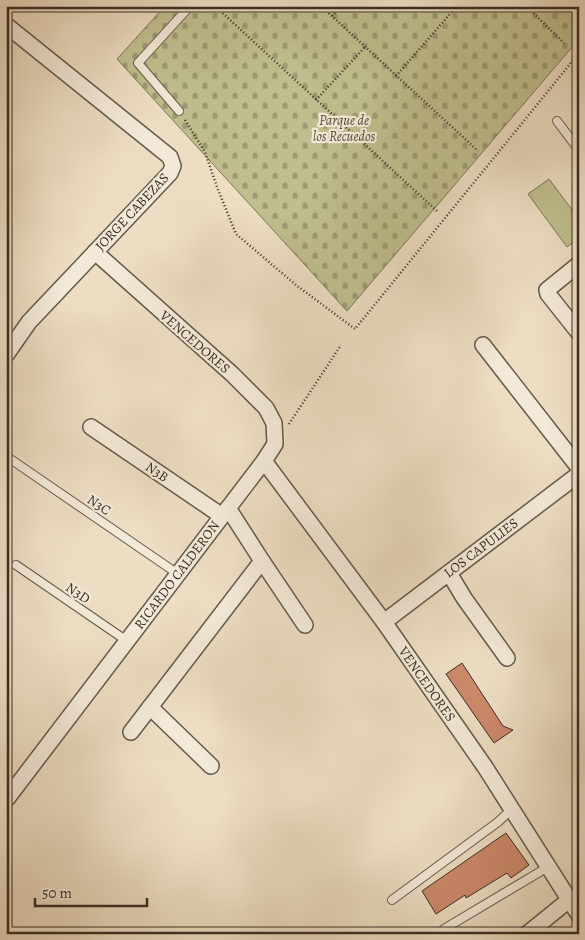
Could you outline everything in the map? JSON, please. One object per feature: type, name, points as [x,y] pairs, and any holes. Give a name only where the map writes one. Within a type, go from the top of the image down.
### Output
[{"type":"street","name":"JORGE CABEZAS","points":[[6,25],[170,158],[173,166],[170,173],[29,322],[6,355]]},
{"type":"street","name":"VENCEDORES","points":[[95,252],[232,374],[266,408],[274,423],[275,444]]},
{"type":"street","points":[[579,264],[547,290],[548,294],[579,333]]},
{"type":"street","points":[[483,344],[579,468]]},
{"type":"street","name":"N3B","points":[[92,427],[225,512]]},
{"type":"street","name":"RICARDO CALDERON","points":[[6,800],[275,444]]},
{"type":"street","name":"VENCEDORES","points":[[264,461],[384,622],[485,767],[579,915]]},
{"type":"street","name":"LOS CAPULIES","points":[[384,622],[579,474]]},
{"type":"street","points":[[225,512],[262,561],[305,625]]},
{"type":"street","points":[[131,732],[262,561]]},
{"type":"street","points":[[449,573],[464,598],[507,658]]},
{"type":"street","points":[[150,707],[211,766]]},
{"type":"street","points":[[527,934],[569,900]]},
{"type":"lane","points":[[179,111],[138,63],[190,6]]},
{"type":"lane","points":[[557,121],[579,150]]},
{"type":"lane","name":"N3C","points":[[6,456],[178,574]]},
{"type":"lane","name":"N3D","points":[[16,565],[127,641]]},
{"type":"lane","points":[[392,900],[512,810]]},
{"type":"lane","points":[[444,929],[548,867]]},
{"type":"path","points":[[215,6],[437,211]]},
{"type":"path","points":[[321,6],[478,151]]},
{"type":"path","points":[[332,16],[341,6]]},
{"type":"path","points":[[396,76],[457,6]]},
{"type":"path","points":[[526,6],[564,43]]},
{"type":"path","points":[[316,100],[365,47]]},
{"type":"path","points":[[179,111],[205,152],[236,234],[296,285],[355,329],[579,53]]},
{"type":"path","points":[[275,444],[341,345]]},
{"type":"green space","name":"Parque de los Recuedos","points":[[165,6],[579,6],[579,39],[347,311],[117,59]]},
{"type":"green space","points":[[549,179],[579,219],[579,238],[567,247],[528,194]]},
{"type":"building","points":[[462,663],[503,726],[513,730],[494,743],[446,674]]},
{"type":"building","points":[[506,833],[529,865],[511,878],[507,873],[466,898],[465,895],[436,914],[422,891]]}]
